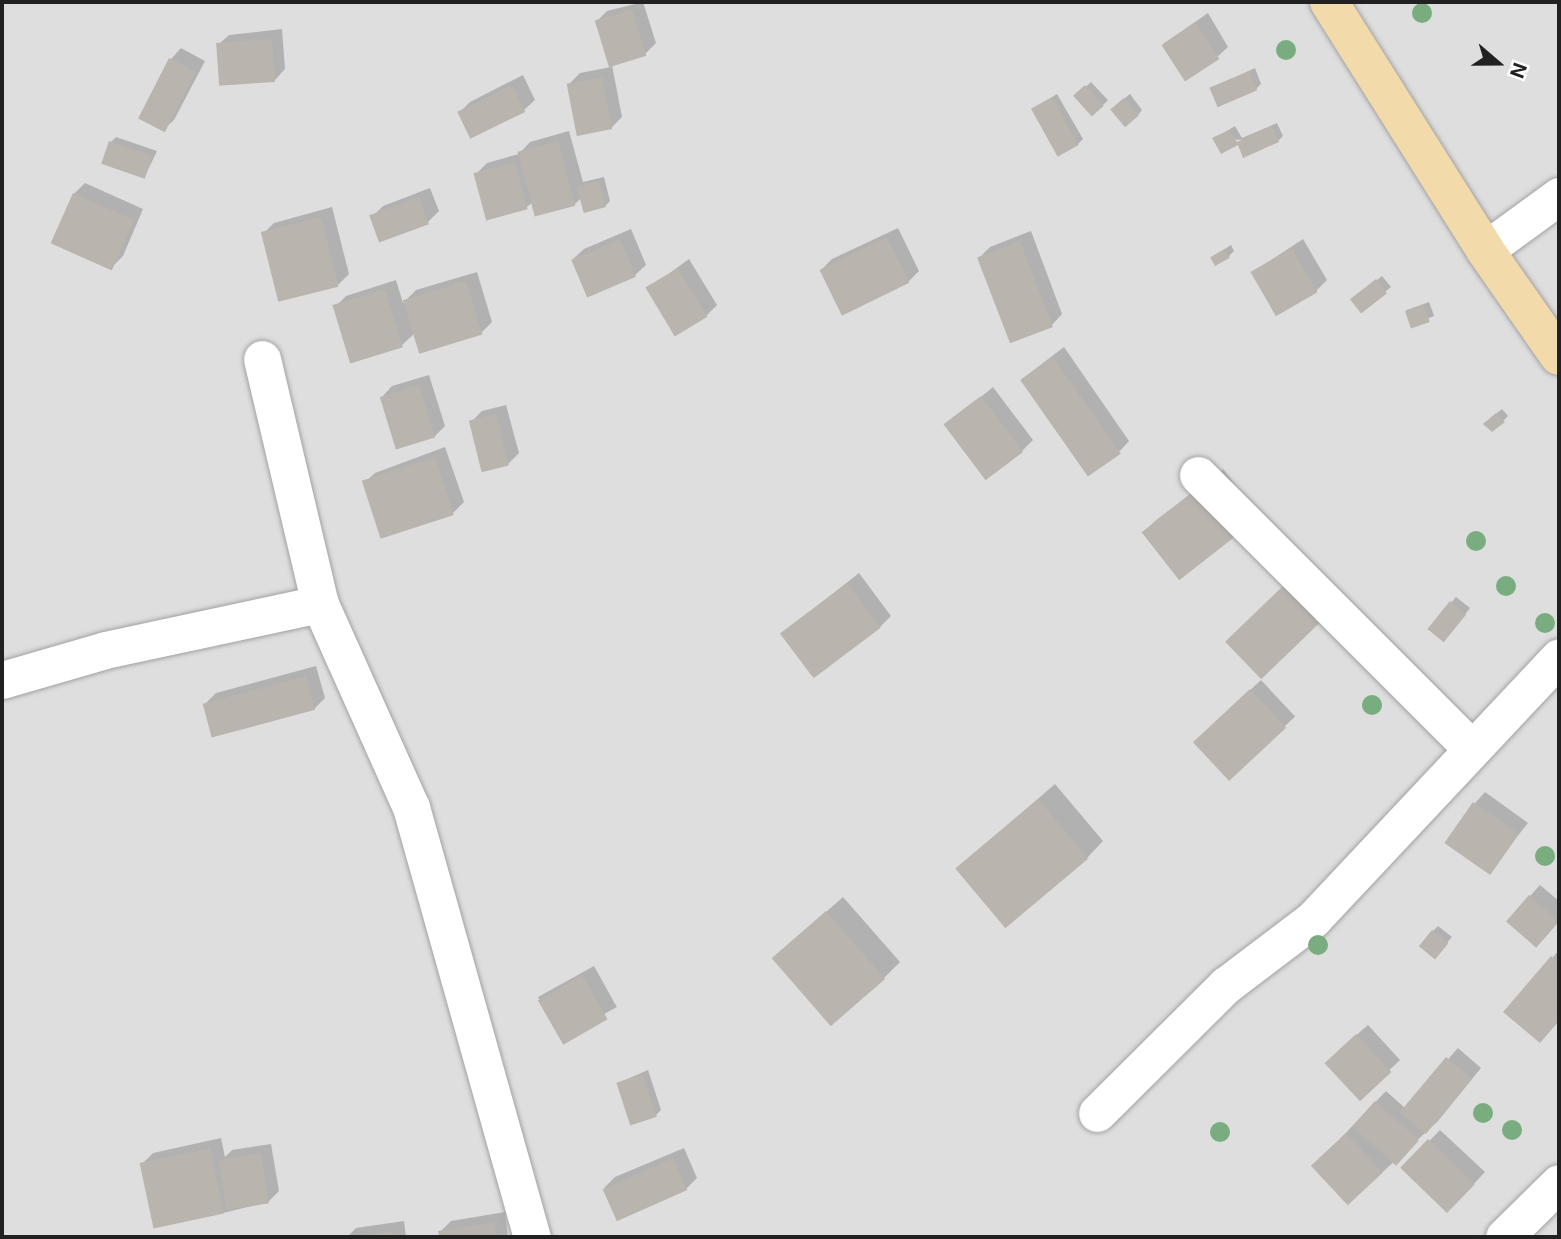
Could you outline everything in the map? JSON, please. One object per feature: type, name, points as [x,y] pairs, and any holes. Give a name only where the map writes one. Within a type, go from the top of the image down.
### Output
[{"type":"main road","points":[[1329,2],[1485,250],[1559,356]]},
{"type":"street","points":[[1485,250],[1559,196]]},
{"type":"street","points":[[262,359],[320,604],[411,807],[532,1237]]},
{"type":"street","points":[[1198,475],[1470,747]]},
{"type":"street","points":[[2,680],[105,650],[320,604]]},
{"type":"street","points":[[1097,1112],[1226,985],[1313,919],[1470,747],[1559,657]]},
{"type":"street","points":[[1504,1237],[1559,1183]]},
{"type":"shaded area","points":[[2,2],[1559,2],[1559,1237],[2,1237]]},
{"type":"building","points":[[632,9],[646,56],[609,67],[595,20]]},
{"type":"building","points":[[1196,23],[1219,59],[1185,81],[1162,45]]},
{"type":"building","points":[[272,39],[275,82],[219,86],[216,43]]},
{"type":"building","points":[[169,58],[196,72],[165,132],[138,119]]},
{"type":"building","points":[[1249,71],[1257,90],[1218,107],[1209,88]]},
{"type":"building","points":[[602,77],[612,129],[577,136],[567,84]]},
{"type":"building","points":[[512,85],[525,112],[470,139],[457,112]]},
{"type":"building","points":[[1085,85],[1104,106],[1092,117],[1073,96]]},
{"type":"building","points":[[1052,97],[1079,145],[1058,157],[1031,109]]},
{"type":"building","points":[[1124,98],[1139,116],[1125,127],[1110,110]]},
{"type":"building","points":[[1272,126],[1279,142],[1243,158],[1238,145],[1221,154],[1212,138],[1229,130],[1237,142]]},
{"type":"building","points":[[109,141],[152,156],[145,179],[101,164]]},
{"type":"building","points":[[558,141],[575,206],[535,217],[517,152]]},
{"type":"building","points":[[515,162],[528,209],[486,220],[473,173]]},
{"type":"building","points":[[599,181],[606,207],[584,213],[577,187]]},
{"type":"building","points":[[73,193],[134,220],[112,270],[51,243]]},
{"type":"building","points":[[419,197],[429,224],[379,242],[369,215]]},
{"type":"building","points":[[321,217],[338,287],[278,302],[261,232]]},
{"type":"building","points":[[887,237],[909,283],[842,316],[820,270]]},
{"type":"building","points":[[620,239],[636,277],[587,297],[571,260]]},
{"type":"building","points":[[1020,241],[1053,327],[1010,343],[977,257]]},
{"type":"building","points":[[1292,248],[1318,292],[1276,316],[1250,272]]},
{"type":"building","points":[[1225,249],[1230,258],[1215,266],[1210,257]]},
{"type":"building","points":[[678,268],[707,317],[675,336],[645,288]]},
{"type":"building","points":[[1376,279],[1387,293],[1361,314],[1350,299]]},
{"type":"building","points":[[466,281],[482,335],[419,354],[403,300]]},
{"type":"building","points":[[385,289],[403,347],[350,363],[332,305]]},
{"type":"building","points":[[1424,305],[1430,322],[1411,329],[1405,312]]},
{"type":"building","points":[[1053,357],[1121,454],[1088,477],[1020,380]]},
{"type":"building","points":[[419,385],[435,438],[396,450],[380,397]]},
{"type":"building","points":[[981,396],[1023,452],[986,480],[943,424]]},
{"type":"building","points":[[1496,413],[1505,422],[1492,432],[1483,424]]},
{"type":"building","points":[[496,414],[509,465],[482,472],[469,421]]},
{"type":"building","points":[[435,457],[454,515],[381,539],[362,481]]},
{"type":"building","points":[[1211,478],[1249,526],[1179,580],[1142,532]]},
{"type":"building","points":[[1287,582],[1323,619],[1261,679],[1225,642]]},
{"type":"building","points":[[847,583],[881,628],[814,678],[780,634]]},
{"type":"building","points":[[1450,601],[1466,614],[1444,642],[1427,629]]},
{"type":"building","points":[[306,676],[315,710],[212,738],[203,704]]},
{"type":"building","points":[[1250,689],[1286,728],[1229,781],[1193,742]]},
{"type":"building","points":[[1038,799],[1088,859],[1005,928],[955,868]]},
{"type":"building","points":[[1473,802],[1519,834],[1490,875],[1444,843]]},
{"type":"building","points":[[1529,895],[1559,921],[1536,948],[1506,921]]},
{"type":"building","points":[[826,911],[885,979],[831,1026],[772,958]]},
{"type":"building","points":[[1432,930],[1448,943],[1435,960],[1419,946]]},
{"type":"building","points":[[1551,956],[1559,963],[1559,1021],[1540,1043],[1503,1012]]},
{"type":"building","points":[[582,975],[608,1019],[563,1045],[538,1000]]},
{"type":"building","points":[[1356,1034],[1391,1072],[1360,1101],[1325,1063]]},
{"type":"building","points":[[1446,1057],[1472,1079],[1426,1134],[1400,1112]]},
{"type":"building","points":[[643,1074],[657,1117],[630,1125],[616,1083]]},
{"type":"building","points":[[1375,1101],[1419,1140],[1396,1166],[1352,1126]]},
{"type":"building","points":[[1346,1133],[1383,1172],[1348,1205],[1311,1166]]},
{"type":"building","points":[[1428,1139],[1475,1184],[1447,1213],[1400,1168]]},
{"type":"building","points":[[210,1148],[224,1214],[154,1229],[140,1163]]},
{"type":"building","points":[[261,1153],[269,1203],[227,1210],[219,1160]]},
{"type":"building","points":[[673,1158],[687,1190],[617,1221],[603,1189]]},
{"type":"building","points":[[494,1222],[497,1237],[439,1237],[438,1231]]},
{"type":"building","points":[[393,1231],[394,1237],[362,1237],[362,1236]]}]
